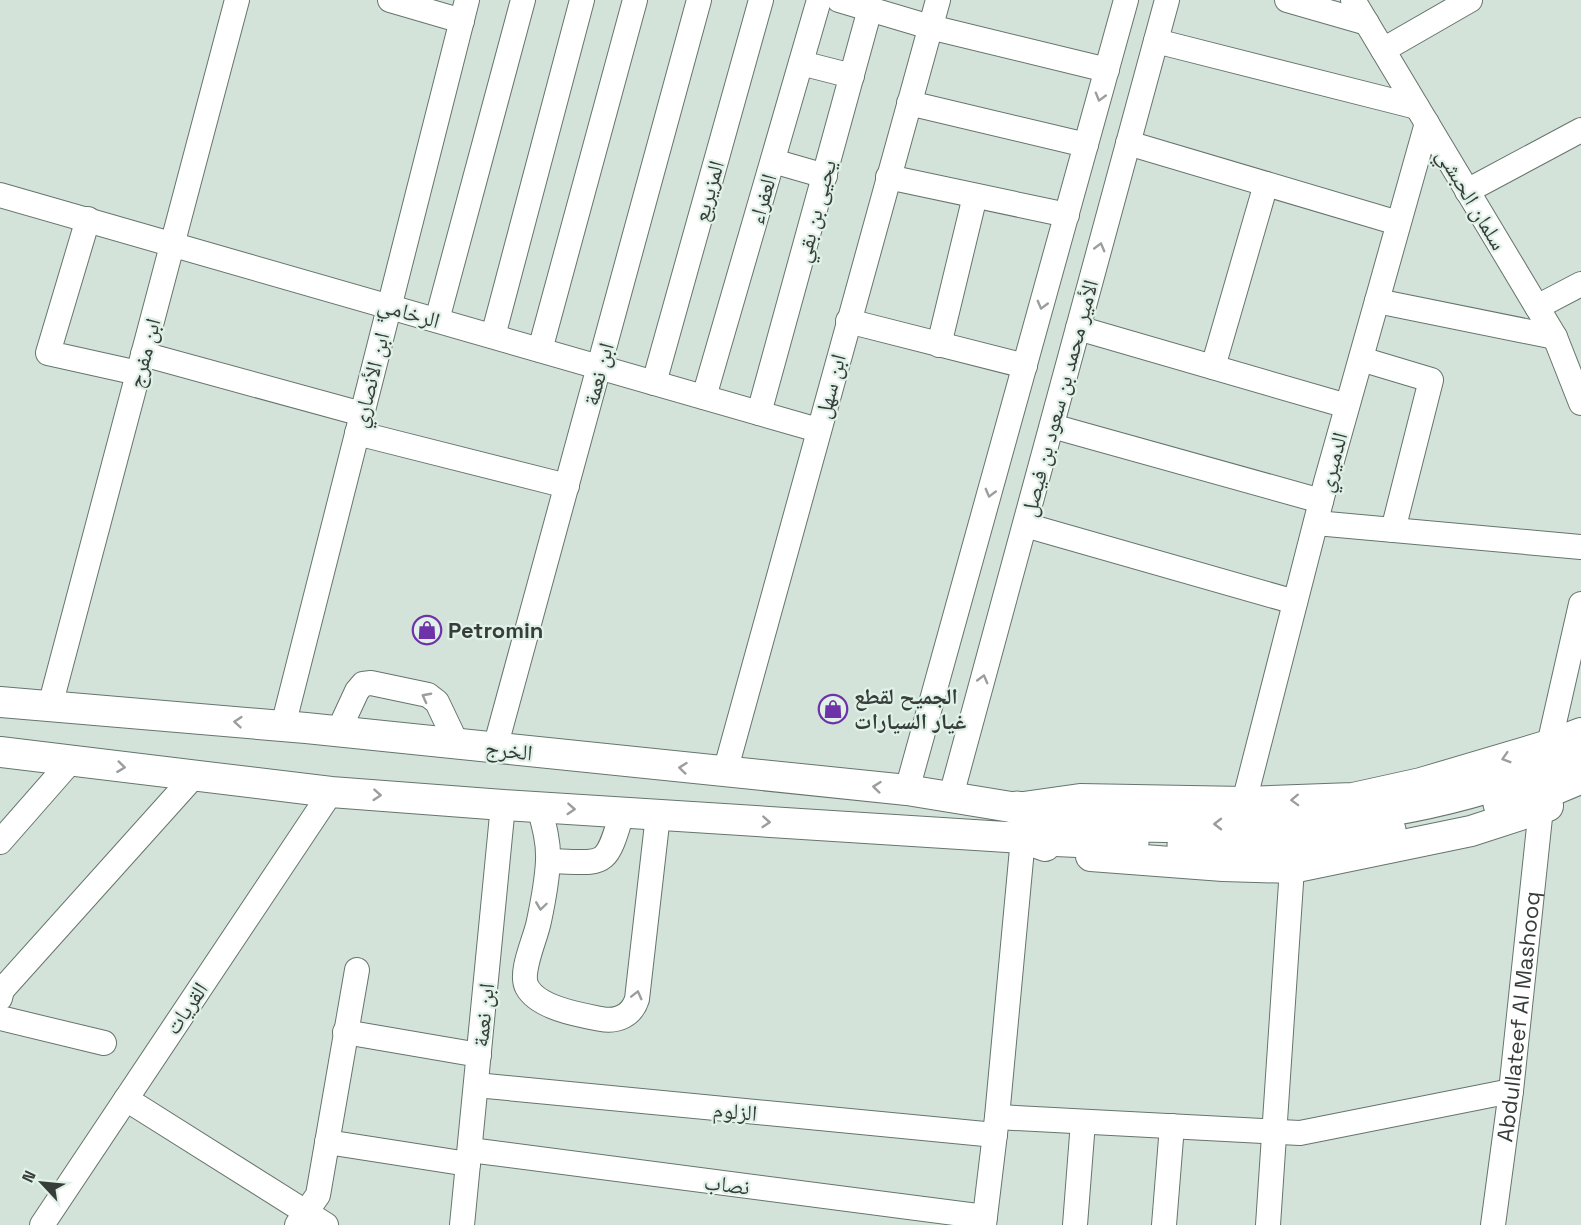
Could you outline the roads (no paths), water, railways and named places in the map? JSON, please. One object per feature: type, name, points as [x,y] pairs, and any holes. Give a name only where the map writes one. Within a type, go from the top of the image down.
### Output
[{"type":"highway","points":[[1141,834],[1339,817],[1431,802],[1526,774],[1581,750]]},
{"type":"highway","points":[[1020,823],[1141,834],[1243,848],[1292,848],[1480,810],[1552,789],[1581,777]]},
{"type":"main road","name":"الخرج","points":[[0,702],[284,726],[907,790],[951,796],[1020,823]]},
{"type":"main road","points":[[0,752],[332,792],[503,805],[658,815],[1020,823],[1080,799],[1244,802],[1353,798],[1421,783],[1549,746],[1581,733]]},
{"type":"main road","points":[[1020,823],[1069,855],[1222,866],[1292,868],[1471,831],[1581,794]]},
{"type":"street","name":"ابن مفرج","points":[[50,706],[237,0]]},
{"type":"street","points":[[390,0],[465,11]]},
{"type":"street","points":[[437,320],[523,0]]},
{"type":"street","points":[[493,336],[582,0]]},
{"type":"street","points":[[540,350],[635,0]]},
{"type":"street","name":"ابن نعمة","points":[[495,748],[699,0]]},
{"type":"street","name":"المزيريع","points":[[654,383],[761,0]]},
{"type":"street","name":"العفراء","points":[[704,397],[819,0]]},
{"type":"street","points":[[839,0],[930,27],[1107,70]]},
{"type":"street","name":"ابن سهل","points":[[725,772],[938,0]]},
{"type":"street","name":"الأمير محمد بن سعود بن فيصل","points":[[907,790],[1126,0]]},
{"type":"street","name":"الأمير محمد بن سعود بن فيصل","points":[[951,796],[1167,0]]},
{"type":"street","points":[[1287,0],[1367,23]]},
{"type":"street","name":"سلمان الحبشي","points":[[1353,0],[1555,337],[1581,403]]},
{"type":"street","points":[[1383,50],[1470,0]]},
{"type":"street","name":"يحيى بن بقي","points":[[759,413],[870,9]]},
{"type":"street","name":"ابن الأنصاري","points":[[284,726],[465,11]]},
{"type":"street","points":[[1156,41],[1422,115]]},
{"type":"street","points":[[801,63],[852,76]]},
{"type":"street","points":[[909,103],[1086,144]]},
{"type":"street","name":"الدميري","points":[[1244,802],[1347,406],[1398,223],[1422,115]]},
{"type":"street","points":[[1467,191],[1581,130]]},
{"type":"street","points":[[1128,143],[1398,223]]},
{"type":"street","points":[[773,161],[825,176]]},
{"type":"street","points":[[888,177],[1067,214]]},
{"type":"street","points":[[1213,367],[1266,184]]},
{"type":"street","name":"الرخامي","points":[[0,195],[818,430]]},
{"type":"street","points":[[939,345],[975,196]]},
{"type":"street","points":[[88,219],[48,353],[141,364],[359,424],[567,486]]},
{"type":"street","points":[[1537,307],[1581,284]]},
{"type":"street","points":[[1377,301],[1555,337]]},
{"type":"street","points":[[848,321],[1025,366]]},
{"type":"street","points":[[1078,328],[1347,406]]},
{"type":"street","points":[[1360,358],[1431,380],[1393,530]]},
{"type":"street","points":[[1052,426],[1319,512],[1393,530],[1581,547]]},
{"type":"street","points":[[1025,525],[1295,602]]},
{"type":"street","points":[[1549,746],[1581,604]]},
{"type":"street","points":[[338,732],[357,691],[363,684],[371,683],[428,695],[436,702],[457,744]]},
{"type":"street","points":[[0,842],[71,761]]},
{"type":"street","points":[[0,998],[2,990],[195,776]]},
{"type":"street","name":"القريات","points":[[42,1225],[332,792]]},
{"type":"street","name":"ابن نعمة","points":[[463,1225],[503,805]]},
{"type":"street","points":[[538,807],[546,839],[548,861],[539,922],[526,968],[525,981],[528,989],[537,998],[575,1014],[608,1020],[622,1018],[630,1013],[635,1005],[639,988],[658,815]]},
{"type":"street","name":"Abdullateef Al Mashooq","points":[[1493,1225],[1542,808]]},
{"type":"street","points":[[548,861],[594,862],[603,859],[612,845],[622,813]]},
{"type":"street","points":[[984,1221],[996,1126],[1020,823]]},
{"type":"street","points":[[1268,1225],[1292,868]]},
{"type":"street","points":[[301,1218],[318,1195],[357,970]]},
{"type":"street","points":[[0,1018],[104,1043]]},
{"type":"street","points":[[345,1032],[479,1055]]},
{"type":"street","name":"الزلوم","points":[[476,1084],[996,1126],[1083,1122],[1300,1133],[1510,1091]]},
{"type":"street","points":[[126,1099],[301,1218],[327,1225]]},
{"type":"street","points":[[1075,1225],[1083,1122]]},
{"type":"street","points":[[1164,1225],[1172,1126]]},
{"type":"street","name":"نصاب","points":[[327,1142],[469,1157],[984,1221]]},
{"type":"place","name":"Petromin","points":[[427,630]]},
{"type":"place","name":"الجميح لقطع غيار السيارات","points":[[833,709]]}]
